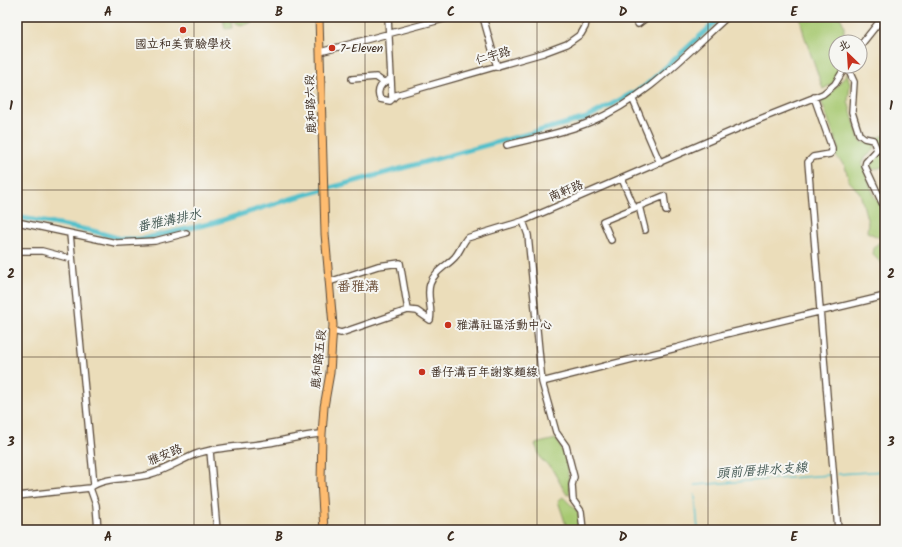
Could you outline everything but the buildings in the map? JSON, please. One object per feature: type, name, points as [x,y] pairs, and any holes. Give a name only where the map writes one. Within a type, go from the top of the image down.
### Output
[{"type":"main road","name":"鹿和路六段","points":[[319,17],[324,186]]},
{"type":"main road","name":"鹿和路五段","points":[[324,186],[333,331],[322,434],[321,481],[324,530]]},
{"type":"street","points":[[388,17],[390,32],[390,79],[392,99],[385,101],[380,99],[379,90],[383,82],[390,79]]},
{"type":"street","points":[[320,52],[450,17]]},
{"type":"street","points":[[483,17],[496,67]]},
{"type":"street","name":"仁宇路","points":[[392,99],[396,95],[543,53],[567,44],[581,34],[585,27],[586,17]]},
{"type":"street","points":[[635,17],[638,24],[647,17]]},
{"type":"street","points":[[507,145],[588,123],[633,100],[661,77],[727,17]]},
{"type":"street","points":[[868,36],[883,17]]},
{"type":"street","name":"南軒路","points":[[408,310],[417,311],[430,320],[432,314],[429,298],[430,284],[436,272],[455,257],[467,238],[523,221],[760,119],[823,94],[832,88],[841,74]]},
{"type":"street","points":[[850,74],[854,82],[852,112],[859,134],[864,138],[873,140],[877,147],[877,150],[866,162],[865,166],[885,209]]},
{"type":"street","points":[[352,79],[376,77],[383,82]]},
{"type":"street","points":[[814,97],[832,148],[832,152],[830,154],[813,157],[808,162],[838,530]]},
{"type":"street","points":[[633,100],[660,163]]},
{"type":"street","points":[[622,179],[636,207],[645,230]]},
{"type":"street","points":[[611,240],[603,221],[664,196],[666,210]]},
{"type":"street","points":[[523,221],[528,235],[542,382],[556,432],[566,446],[574,477],[572,485],[573,500],[581,511],[583,530]]},
{"type":"street","points":[[17,222],[116,243],[131,244],[155,241],[186,233]]},
{"type":"street","points":[[70,234],[92,487],[96,505],[98,530]]},
{"type":"street","points":[[17,251],[42,251],[72,259]]},
{"type":"street","points":[[329,282],[378,266],[400,263],[408,310],[341,333],[333,331]]},
{"type":"street","points":[[542,382],[722,335],[885,296]]},
{"type":"street","name":"雅安路","points":[[17,496],[92,487],[150,474],[196,454],[268,443],[301,435],[322,434]]},
{"type":"street","points":[[210,451],[217,530]]},
{"type":"green space","points":[[223,17],[257,17],[245,25],[231,21],[232,28],[225,29]]},
{"type":"green space","points":[[800,17],[840,17],[844,25],[844,34],[828,34],[828,74],[839,74],[832,84],[823,89],[804,35]]},
{"type":"green space","points":[[847,74],[850,85],[848,101],[859,139],[864,143],[869,141],[874,144],[875,149],[865,158],[862,164],[875,198],[881,204],[885,219],[885,267],[873,255],[875,247],[880,242],[880,238],[867,232],[868,223],[860,193],[849,181],[845,166],[835,155],[839,148],[820,98],[832,91]]},
{"type":"green space","points":[[885,135],[885,166],[872,170],[870,161],[881,152],[877,138]]},
{"type":"green space","points":[[556,439],[563,452],[567,466],[570,494],[567,495],[552,469],[541,459],[535,444]]},
{"type":"green space","points":[[563,497],[578,512],[580,530],[564,530],[566,525],[558,501]]},
{"type":"waterway","name":"番雅溝排水","points":[[17,217],[93,231],[121,239],[142,239],[213,223],[297,197],[586,118],[644,87],[721,17]]},
{"type":"waterway","name":"頭前厝排水支線","points":[[838,474],[885,471]]},
{"type":"waterway","name":"頭前厝排水支線","points":[[695,485],[830,475]]},
{"type":"waterway","name":"頭前厝排水支線","points":[[695,495],[698,530]]},
{"type":"place","name":"國立和美實驗學校","points":[[183,30]]},
{"type":"place","name":"7-Eleven","points":[[332,48]]},
{"type":"place","name":"雅溝社區活動中心","points":[[448,325]]},
{"type":"place","name":"番仔溝百年謝家麵線","points":[[422,372]]},
{"type":"district","name":"番雅溝","points":[[358,287]]}]
